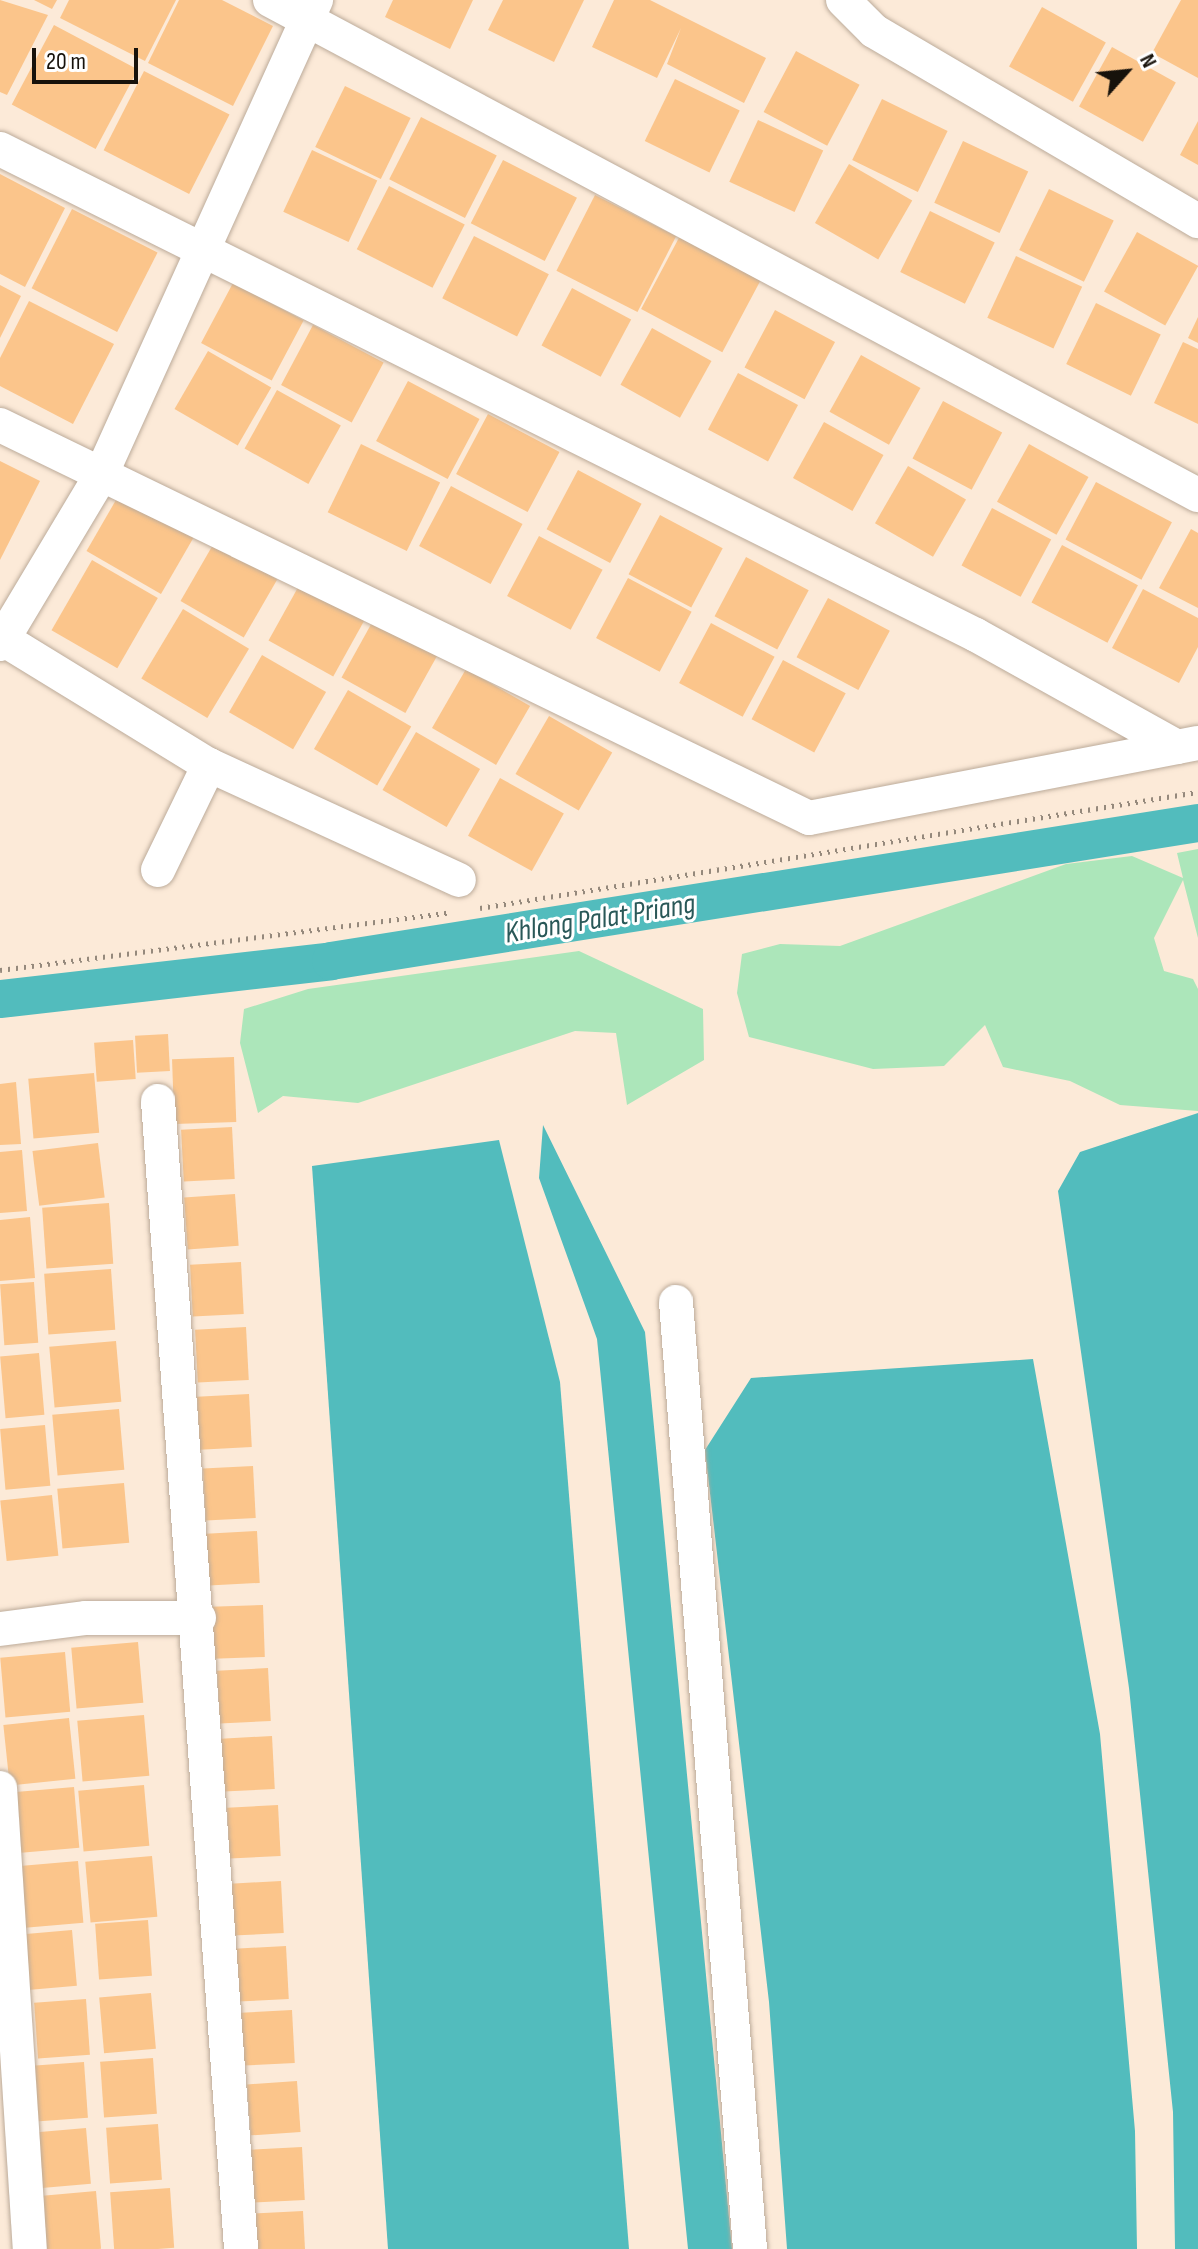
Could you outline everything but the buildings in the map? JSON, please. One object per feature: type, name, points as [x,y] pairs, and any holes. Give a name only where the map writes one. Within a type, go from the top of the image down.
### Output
[{"type":"street","points":[[270,0],[310,10],[1198,495]]},
{"type":"street","points":[[843,0],[874,31],[1198,221]]},
{"type":"street","points":[[310,10],[100,477],[2,642],[209,765],[464,900]]},
{"type":"street","points":[[0,149],[201,255],[976,635],[1188,745]]},
{"type":"street","points":[[0,425],[100,477],[809,818],[1188,745]]},
{"type":"street","points":[[158,870],[209,765]]},
{"type":"street","points":[[158,1101],[199,1618],[241,2249]]},
{"type":"street","points":[[676,1302],[750,2249]]},
{"type":"street","points":[[0,1629],[86,1618],[199,1618]]},
{"type":"street","points":[[0,1788],[30,2249]]},
{"type":"path","points":[[0,970],[1198,792]]},
{"type":"green space","points":[[1198,849],[1198,938],[1183,880],[1154,938],[1164,971],[1193,979],[1198,989],[1198,1111],[1120,1105],[1070,1081],[1003,1067],[985,1025],[944,1066],[873,1069],[749,1037],[737,993],[742,954],[780,944],[840,946],[1066,864],[1132,856],[1183,878],[1177,853]]},
{"type":"green space","points":[[579,951],[703,1009],[704,1060],[627,1105],[616,1033],[575,1031],[358,1103],[283,1096],[258,1113],[240,1043],[244,1009],[308,989]]},
{"type":"water","points":[[1198,1113],[1198,2249],[1175,2249],[1173,2112],[1129,1688],[1058,1191],[1080,1152]]},
{"type":"water","points":[[543,1125],[645,1332],[732,2249],[688,2249],[597,1339],[539,1178]]},
{"type":"water","points":[[499,1140],[560,1382],[629,2249],[388,2249],[312,1166]]},
{"type":"water","points":[[1033,1359],[1100,1734],[1135,2131],[1137,2249],[787,2249],[769,2002],[705,1450],[751,1378]]},
{"type":"waterway","name":"Khlong Palat Priang","points":[[0,999],[331,961],[1198,823]]}]
